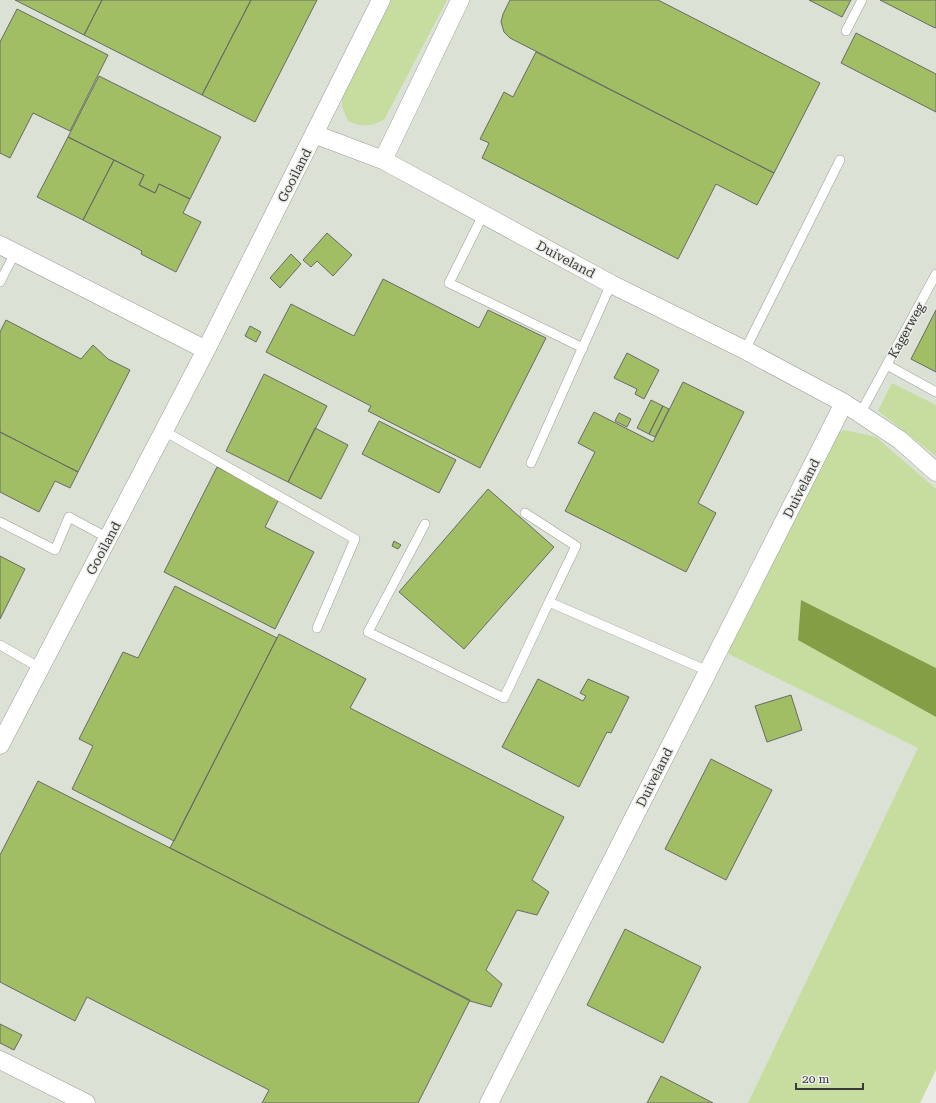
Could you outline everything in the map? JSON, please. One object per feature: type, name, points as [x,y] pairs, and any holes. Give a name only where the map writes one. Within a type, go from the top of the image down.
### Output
[{"type":"street","name":"Gooiland","points":[[0,745],[206,350],[381,0]]},
{"type":"street","points":[[383,160],[460,0]]},
{"type":"street","name":"Duiveland","points":[[314,134],[383,160],[612,284],[745,350],[844,403],[489,1103]]},
{"type":"street","points":[[8,249],[206,350]]},
{"type":"street","points":[[844,403],[900,440],[936,472]]},
{"type":"street","points":[[0,1060],[86,1103]]},
{"type":"lane","points":[[846,31],[862,0]]},
{"type":"lane","points":[[745,350],[840,160]]},
{"type":"lane","points":[[483,215],[449,283],[583,348]]},
{"type":"lane","points":[[0,282],[8,249]]},
{"type":"lane","name":"Kagerweg","points":[[860,414],[936,274]]},
{"type":"lane","points":[[531,462],[612,284]]},
{"type":"lane","name":"Kagerweg","points":[[886,365],[936,392]]},
{"type":"lane","points":[[164,431],[355,539],[317,628]]},
{"type":"lane","points":[[425,524],[368,632],[504,698],[576,546],[525,513]]},
{"type":"lane","points":[[0,522],[55,550],[69,517],[108,538]]},
{"type":"lane","points":[[549,602],[708,671]]},
{"type":"lane","points":[[0,645],[40,668]]},
{"type":"shaded area","points":[[0,0],[936,0],[936,807],[793,1103],[0,1103]]},
{"type":"shaded area","points":[[391,0],[447,0],[384,120],[370,125],[348,121],[342,107],[342,96]]},
{"type":"shaded area","points":[[892,383],[936,405],[936,456],[878,411]]},
{"type":"shaded area","points":[[844,430],[876,437],[936,489],[936,668],[801,600],[798,639],[936,717],[936,1070],[920,1103],[748,1103],[918,748],[719,649],[829,436]]},
{"type":"shaded area","points":[[801,600],[936,668],[936,717],[798,640]]},
{"type":"building","points":[[15,0],[102,0],[84,35]]},
{"type":"building","points":[[102,0],[251,0],[202,95],[84,35]]},
{"type":"building","points":[[251,0],[317,0],[255,122],[202,95]]},
{"type":"building","points":[[510,0],[658,0],[820,83],[774,173],[510,38],[504,32],[501,22]]},
{"type":"building","points":[[809,0],[851,0],[842,17]]},
{"type":"building","points":[[880,0],[936,0],[936,28],[933,27]]},
{"type":"building","points":[[17,9],[108,55],[70,131],[33,113],[10,158],[0,153],[0,42]]},
{"type":"building","points":[[856,33],[936,74],[936,112],[841,63]]},
{"type":"building","points":[[536,52],[774,173],[757,205],[716,184],[678,259],[482,158],[489,143],[480,139],[504,92],[513,97]]},
{"type":"building","points":[[99,76],[221,137],[190,199],[159,184],[155,193],[139,185],[144,175],[68,137]]},
{"type":"building","points":[[68,137],[114,160],[83,220],[37,197]]},
{"type":"building","points":[[114,160],[144,175],[139,185],[155,193],[159,184],[190,199],[183,213],[201,222],[176,272],[141,254],[142,251],[83,220]]},
{"type":"building","points":[[327,233],[352,255],[333,276],[317,261],[311,267],[303,260]]},
{"type":"building","points":[[291,254],[301,264],[280,288],[270,278]]},
{"type":"building","points":[[383,279],[479,328],[488,310],[546,338],[480,468],[368,411],[371,406],[266,352],[291,304],[354,336]]},
{"type":"building","points":[[936,310],[936,372],[911,359]]},
{"type":"building","points":[[6,320],[81,359],[93,345],[108,359],[130,370],[78,472],[0,432],[0,332]]},
{"type":"building","points":[[250,326],[261,332],[256,342],[245,336]]},
{"type":"building","points":[[627,353],[659,370],[644,399],[635,394],[637,389],[614,378]]},
{"type":"building","points":[[264,374],[327,406],[288,482],[226,451]]},
{"type":"building","points":[[683,382],[744,412],[698,503],[716,513],[686,572],[565,511],[595,452],[578,443],[594,412],[653,442]]},
{"type":"building","points":[[651,400],[663,406],[649,434],[637,428]]},
{"type":"building","points":[[663,406],[669,409],[655,437],[649,434]]},
{"type":"building","points":[[619,413],[631,419],[627,427],[615,421]]},
{"type":"building","points":[[379,421],[456,460],[439,493],[362,454]]},
{"type":"building","points":[[315,428],[348,445],[321,499],[288,482]]},
{"type":"building","points":[[0,432],[78,472],[70,488],[55,481],[39,512],[0,492]]},
{"type":"building","points":[[217,467],[279,499],[265,527],[314,552],[275,629],[164,572]]},
{"type":"building","points":[[488,489],[554,547],[464,649],[399,592]]},
{"type":"building","points":[[394,541],[401,545],[398,549],[392,546]]},
{"type":"building","points":[[0,556],[25,569],[0,619]]},
{"type":"building","points":[[175,586],[277,638],[174,841],[72,789],[93,746],[79,739],[123,652],[138,658]]},
{"type":"building","points":[[279,634],[366,679],[350,708],[564,817],[532,880],[549,892],[537,915],[517,910],[486,970],[502,984],[491,1007],[470,1001],[170,848]]},
{"type":"building","points":[[538,679],[583,701],[586,696],[580,693],[588,679],[629,697],[611,733],[607,732],[579,787],[502,747]]},
{"type":"building","points":[[791,695],[802,730],[767,742],[755,706]]},
{"type":"building","points":[[711,759],[772,790],[726,880],[665,849]]},
{"type":"building","points":[[38,781],[470,1000],[418,1103],[262,1103],[269,1090],[87,997],[75,1021],[0,982],[0,855]]},
{"type":"building","points":[[625,929],[701,967],[663,1043],[587,1005]]},
{"type":"building","points":[[0,1024],[22,1035],[14,1050],[0,1043]]},
{"type":"building","points":[[661,1076],[713,1103],[647,1103]]}]
